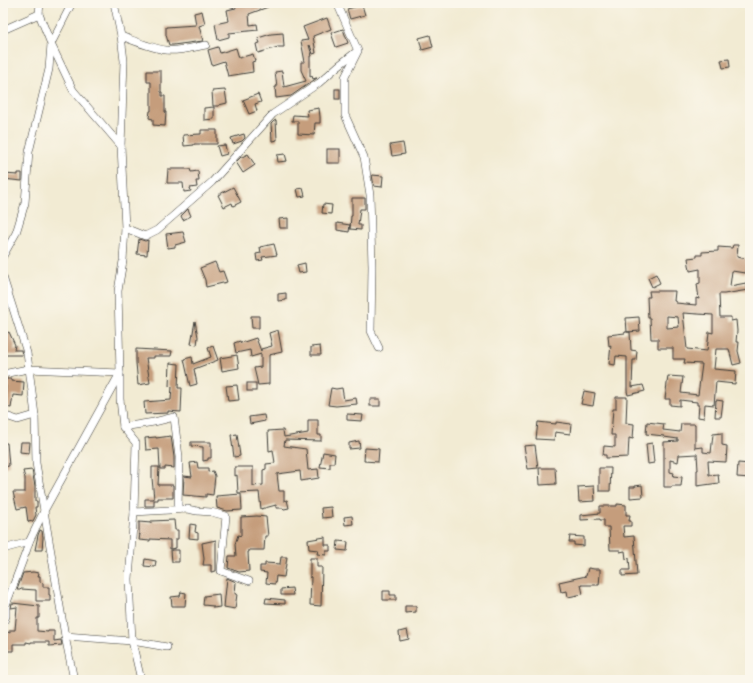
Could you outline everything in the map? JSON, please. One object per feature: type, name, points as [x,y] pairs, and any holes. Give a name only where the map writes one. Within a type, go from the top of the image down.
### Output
[{"type":"street","points":[[40,3],[39,14],[51,44],[73,90],[121,146]]},
{"type":"street","points":[[3,256],[16,233],[24,203],[29,152],[49,69],[51,44],[72,3]]},
{"type":"street","points":[[114,3],[121,36],[124,61],[121,146],[125,228],[123,261],[118,291],[120,399],[122,427],[136,443],[134,512],[129,579],[132,641],[141,680]]},
{"type":"street","points":[[337,3],[358,51],[345,78],[345,115],[364,157],[370,195],[372,266],[371,331],[379,348]]},
{"type":"street","points":[[3,30],[39,14]]},
{"type":"street","points":[[121,36],[145,45],[166,50],[206,45]]},
{"type":"street","points":[[125,228],[145,236],[157,230],[212,182],[273,114],[319,83],[358,51]]},
{"type":"street","points":[[3,277],[27,353],[35,415],[36,463],[65,636],[74,680]]},
{"type":"street","points":[[3,300],[11,304]]},
{"type":"street","points":[[3,374],[28,369],[120,373]]},
{"type":"street","points":[[3,624],[6,616],[6,605],[29,542],[44,511],[120,373]]},
{"type":"street","points":[[3,416],[18,420],[35,415]]},
{"type":"street","points":[[122,427],[174,417],[179,458],[178,509]]},
{"type":"street","points":[[134,512],[187,509],[211,512],[226,516],[221,571],[249,581]]},
{"type":"street","points":[[3,548],[29,542]]},
{"type":"street","points":[[65,636],[132,641],[168,647]]},
{"type":"building","points":[[234,3],[266,3],[268,7],[249,14],[250,25],[257,24],[258,30],[229,33],[229,37],[218,40],[215,24],[229,21],[227,10],[236,8]]},
{"type":"building","points":[[362,5],[365,15],[350,19],[347,9]]},
{"type":"building","points":[[202,11],[205,24],[199,26],[203,41],[169,45],[166,35],[166,27],[196,25],[194,13]]},
{"type":"building","points":[[327,18],[331,29],[313,36],[316,53],[313,54],[309,45],[312,56],[310,56],[310,77],[312,76],[313,79],[317,78],[291,96],[276,98],[275,87],[277,87],[275,72],[282,71],[284,87],[306,81],[301,70],[301,62],[305,62],[301,41],[308,40],[303,27]]},
{"type":"building","points":[[343,29],[348,43],[336,47],[331,33]]},
{"type":"building","points":[[283,33],[284,47],[278,47],[258,53],[256,44],[260,43],[258,38],[271,34]]},
{"type":"building","points":[[430,35],[433,47],[422,50],[419,38]]},
{"type":"building","points":[[218,47],[220,53],[236,48],[239,58],[253,54],[255,61],[252,62],[253,72],[228,76],[224,61],[212,65],[208,50]]},
{"type":"building","points":[[729,59],[730,67],[723,68],[721,60]]},
{"type":"building","points":[[147,71],[161,71],[161,92],[162,96],[165,96],[165,126],[153,125],[153,119],[149,118],[151,111],[151,82],[147,82]]},
{"type":"building","points":[[335,89],[340,89],[340,99],[335,99]]},
{"type":"building","points":[[225,90],[227,103],[219,106],[213,106],[212,91]]},
{"type":"building","points":[[258,94],[261,102],[255,104],[257,111],[249,114],[243,100]]},
{"type":"building","points":[[214,107],[214,119],[204,120],[204,108]]},
{"type":"building","points":[[319,108],[320,123],[315,123],[314,135],[298,134],[298,121],[292,121],[293,115],[308,116],[307,110]]},
{"type":"building","points":[[276,120],[277,140],[272,141],[271,124]]},
{"type":"building","points":[[201,130],[217,130],[217,144],[194,144],[184,146],[183,135],[201,134]]},
{"type":"building","points":[[244,134],[245,138],[242,141],[233,144],[231,138]]},
{"type":"building","points":[[403,143],[405,154],[392,156],[390,145]]},
{"type":"building","points":[[225,145],[227,154],[220,156],[217,146]]},
{"type":"building","points":[[327,149],[340,149],[340,163],[327,163]]},
{"type":"building","points":[[248,154],[255,165],[243,173],[236,162],[241,157]]},
{"type":"building","points":[[285,154],[287,161],[278,162],[277,155]]},
{"type":"building","points":[[168,169],[190,169],[191,172],[198,171],[199,181],[196,181],[197,187],[190,188],[191,191],[184,192],[183,183],[167,183]]},
{"type":"building","points":[[18,173],[22,173],[22,181],[3,179],[4,174],[18,175]]},
{"type":"building","points":[[372,175],[383,176],[382,187],[374,186]]},
{"type":"building","points":[[233,187],[241,202],[233,206],[232,203],[224,207],[218,195]]},
{"type":"building","points":[[303,188],[305,196],[299,197],[297,189]]},
{"type":"building","points":[[352,198],[365,198],[365,209],[360,209],[358,225],[361,225],[361,230],[350,229]]},
{"type":"building","points":[[323,204],[332,205],[331,214],[322,213]]},
{"type":"building","points":[[188,209],[191,216],[183,220],[181,216]]},
{"type":"building","points":[[288,218],[288,228],[280,228],[279,219]]},
{"type":"building","points":[[337,223],[350,225],[349,232],[337,230]]},
{"type":"building","points":[[183,232],[186,242],[175,245],[175,247],[168,248],[166,234]]},
{"type":"building","points":[[139,239],[145,241],[148,240],[147,255],[137,254]]},
{"type":"building","points":[[274,244],[277,255],[262,257],[263,260],[257,261],[256,254],[261,253],[260,247]]},
{"type":"building","points":[[733,245],[738,245],[737,257],[747,259],[745,273],[732,271],[730,286],[746,283],[748,290],[719,294],[720,317],[731,317],[731,321],[736,320],[736,342],[739,342],[738,351],[741,363],[733,365],[729,349],[716,349],[714,369],[736,371],[735,384],[716,382],[714,405],[705,404],[704,418],[698,417],[699,405],[697,405],[697,402],[680,400],[680,406],[670,405],[670,399],[665,399],[668,376],[683,377],[681,393],[698,395],[702,364],[684,363],[685,359],[673,359],[673,348],[658,348],[658,339],[651,339],[647,297],[650,297],[649,291],[675,291],[674,301],[676,303],[696,305],[696,298],[699,299],[697,284],[700,283],[700,269],[690,271],[688,258],[702,255],[702,252],[718,251],[718,247],[732,248]],"holes":[[[683,313],[713,315],[713,333],[709,332],[707,351],[687,349]],[[667,316],[678,317],[679,327],[667,328]]]},
{"type":"building","points":[[215,262],[219,272],[223,271],[227,282],[206,287],[200,268]]},
{"type":"building","points":[[305,263],[306,272],[299,273],[297,265]]},
{"type":"building","points":[[656,274],[660,283],[652,287],[648,278]]},
{"type":"building","points":[[286,293],[286,300],[278,301],[278,294]]},
{"type":"building","points":[[251,316],[259,316],[259,328],[252,328]]},
{"type":"building","points":[[639,317],[640,331],[627,332],[626,318]]},
{"type":"building","points":[[195,321],[198,337],[197,345],[191,344]]},
{"type":"building","points":[[278,330],[282,352],[269,355],[269,384],[258,385],[254,368],[261,367],[261,354],[251,357],[250,350],[236,353],[234,343],[240,341],[241,343],[256,338],[261,351],[261,349],[272,346],[269,333]]},
{"type":"building","points":[[9,332],[15,345],[14,350],[21,350],[22,355],[3,355],[3,335]]},
{"type":"building","points":[[630,332],[631,350],[637,351],[636,360],[633,360],[632,387],[643,385],[645,391],[628,395],[627,357],[616,356],[615,365],[609,364],[611,345],[609,346],[608,335]]},
{"type":"building","points":[[213,346],[218,360],[194,369],[197,384],[190,386],[184,359],[192,357],[193,364],[211,357],[208,348]]},
{"type":"building","points":[[320,346],[321,355],[311,355],[311,347]]},
{"type":"building","points":[[136,349],[172,351],[171,356],[154,356],[154,358],[146,358],[150,383],[138,385]]},
{"type":"building","points":[[237,355],[239,368],[222,371],[220,358]]},
{"type":"building","points":[[170,363],[179,364],[178,388],[182,388],[181,412],[168,411],[168,413],[145,414],[144,402],[171,400],[172,387],[169,386]]},
{"type":"building","points":[[4,379],[24,382],[23,396],[13,395],[11,408],[6,407],[6,386],[4,386]]},
{"type":"building","points":[[247,383],[256,383],[256,391],[247,391]]},
{"type":"building","points":[[237,385],[239,400],[228,401],[226,386]]},
{"type":"building","points":[[331,388],[342,388],[344,400],[356,398],[357,404],[336,406],[328,405]]},
{"type":"building","points":[[584,391],[595,393],[593,406],[581,404]]},
{"type":"building","points":[[616,397],[627,397],[626,423],[634,424],[633,439],[629,438],[628,457],[606,458],[606,455],[603,455],[604,446],[615,447],[615,435],[611,435],[613,409],[616,409]]},
{"type":"building","points":[[370,399],[380,399],[380,406],[370,406]]},
{"type":"building","points":[[716,400],[723,401],[721,417],[715,417]]},
{"type":"building","points":[[347,414],[363,415],[362,421],[347,420]]},
{"type":"building","points":[[264,415],[265,421],[250,424],[249,417]]},
{"type":"building","points":[[308,420],[318,420],[318,435],[321,435],[321,441],[285,440],[284,446],[306,449],[308,470],[318,469],[319,478],[301,481],[300,471],[277,474],[279,491],[284,491],[284,501],[287,500],[289,508],[284,509],[276,508],[276,505],[261,509],[259,492],[238,493],[235,467],[253,467],[253,486],[263,485],[263,470],[266,469],[266,464],[275,463],[273,450],[269,451],[268,431],[283,430],[284,437],[308,433]]},
{"type":"building","points":[[538,422],[571,424],[570,434],[555,432],[554,440],[536,439]]},
{"type":"building","points":[[647,422],[664,424],[663,430],[680,432],[681,424],[695,424],[695,448],[703,447],[703,452],[711,453],[713,434],[722,433],[722,445],[727,446],[726,462],[708,461],[709,475],[718,474],[719,483],[697,486],[697,454],[679,455],[678,462],[670,460],[670,472],[674,473],[673,476],[682,477],[681,486],[664,487],[664,442],[678,441],[678,439],[646,434]]},
{"type":"building","points":[[237,434],[240,456],[234,457],[231,435]]},
{"type":"building","points":[[171,436],[174,468],[165,467],[165,469],[160,469],[159,449],[146,450],[145,438]]},
{"type":"building","points":[[359,441],[360,448],[349,449],[349,443]]},
{"type":"building","points":[[21,442],[30,442],[29,453],[20,452]]},
{"type":"building","points":[[191,442],[211,442],[211,458],[203,461],[203,447],[191,446]]},
{"type":"building","points":[[3,443],[7,443],[9,466],[3,467]]},
{"type":"building","points":[[652,443],[654,463],[648,464],[646,444]]},
{"type":"building","points":[[535,445],[538,468],[528,469],[524,446]]},
{"type":"building","points":[[365,448],[379,449],[378,462],[364,461]]},
{"type":"building","points":[[323,452],[335,454],[334,463],[330,463],[330,468],[320,467]]},
{"type":"building","points":[[197,462],[198,468],[208,468],[208,472],[213,471],[215,476],[213,495],[206,494],[206,497],[183,495],[184,476],[192,477],[190,463]]},
{"type":"building","points":[[738,463],[750,464],[750,478],[737,477]]},
{"type":"building","points":[[152,467],[159,467],[158,485],[173,485],[173,498],[158,498],[158,500],[154,500],[154,506],[145,506],[145,499],[154,499]]},
{"type":"building","points":[[539,468],[555,468],[556,484],[540,485]]},
{"type":"building","points":[[599,468],[611,468],[610,491],[599,491]]},
{"type":"building","points":[[32,470],[37,507],[35,507],[36,515],[33,521],[28,522],[26,507],[17,509],[13,492],[25,492],[25,478],[23,471]]},
{"type":"building","points":[[642,485],[643,497],[630,498],[630,487]]},
{"type":"building","points":[[594,486],[595,501],[579,502],[578,487]]},
{"type":"building","points":[[241,494],[242,510],[227,511],[217,508],[216,496]]},
{"type":"building","points":[[617,504],[626,505],[626,515],[630,515],[629,521],[631,521],[631,526],[623,526],[624,537],[634,536],[637,575],[622,576],[622,570],[630,570],[629,558],[626,559],[625,551],[620,552],[620,550],[610,550],[609,527],[604,527],[604,520],[581,520],[581,515],[600,513],[600,506],[617,506]]},
{"type":"building","points":[[331,507],[332,517],[322,518],[321,508]]},
{"type":"building","points":[[352,516],[353,524],[345,525],[344,517]]},
{"type":"building","points":[[241,517],[266,517],[268,536],[265,536],[264,550],[249,550],[249,571],[239,572],[228,568],[229,556],[236,556],[235,544],[238,535],[241,536]]},
{"type":"building","points":[[174,520],[175,530],[178,530],[176,548],[170,549],[170,540],[139,540],[139,522],[151,523],[151,521]]},
{"type":"building","points":[[190,524],[196,525],[195,532],[198,533],[198,539],[189,538]]},
{"type":"building","points":[[40,530],[42,531],[43,537],[42,550],[35,550],[38,535]]},
{"type":"building","points":[[570,536],[584,537],[584,546],[574,545],[574,542],[569,542]]},
{"type":"building","points":[[325,537],[325,545],[330,545],[330,551],[326,551],[326,555],[317,554],[318,550],[309,549],[308,540]]},
{"type":"building","points":[[216,540],[216,571],[211,572],[211,565],[203,565],[204,559],[202,543]]},
{"type":"building","points":[[338,541],[348,542],[347,551],[337,550]]},
{"type":"building","points":[[171,550],[179,550],[179,562],[172,562]]},
{"type":"building","points":[[281,557],[287,557],[284,577],[276,576],[275,584],[266,583],[267,573],[260,572],[260,566],[265,566],[265,563],[280,564]]},
{"type":"building","points":[[310,558],[317,558],[317,567],[322,567],[321,606],[310,605]]},
{"type":"building","points":[[145,559],[156,561],[155,567],[144,566]]},
{"type":"building","points":[[588,568],[600,569],[599,585],[581,585],[583,594],[568,597],[567,591],[561,592],[559,582],[586,576]]},
{"type":"building","points":[[23,573],[39,573],[38,576],[40,576],[40,582],[43,583],[43,587],[49,587],[50,601],[36,601],[36,590],[17,590]]},
{"type":"building","points":[[227,578],[236,582],[235,594],[237,594],[235,609],[224,607]]},
{"type":"building","points":[[292,588],[293,595],[281,595],[281,589]]},
{"type":"building","points":[[383,591],[390,591],[390,595],[396,595],[396,600],[383,600]]},
{"type":"building","points":[[181,592],[186,593],[185,606],[172,606],[171,597],[180,596]]},
{"type":"building","points":[[219,594],[220,607],[213,608],[213,606],[203,605],[204,596]]},
{"type":"building","points":[[266,598],[285,600],[285,604],[265,603]]},
{"type":"building","points":[[12,603],[39,606],[37,631],[54,631],[54,641],[61,640],[62,645],[49,646],[49,642],[26,642],[26,644],[13,644],[13,651],[4,651],[3,630],[10,633],[10,630],[15,630],[17,607],[11,608]]},
{"type":"building","points":[[405,606],[416,606],[416,612],[405,613]]},
{"type":"building","points":[[407,630],[409,639],[400,641],[399,632]]}]
